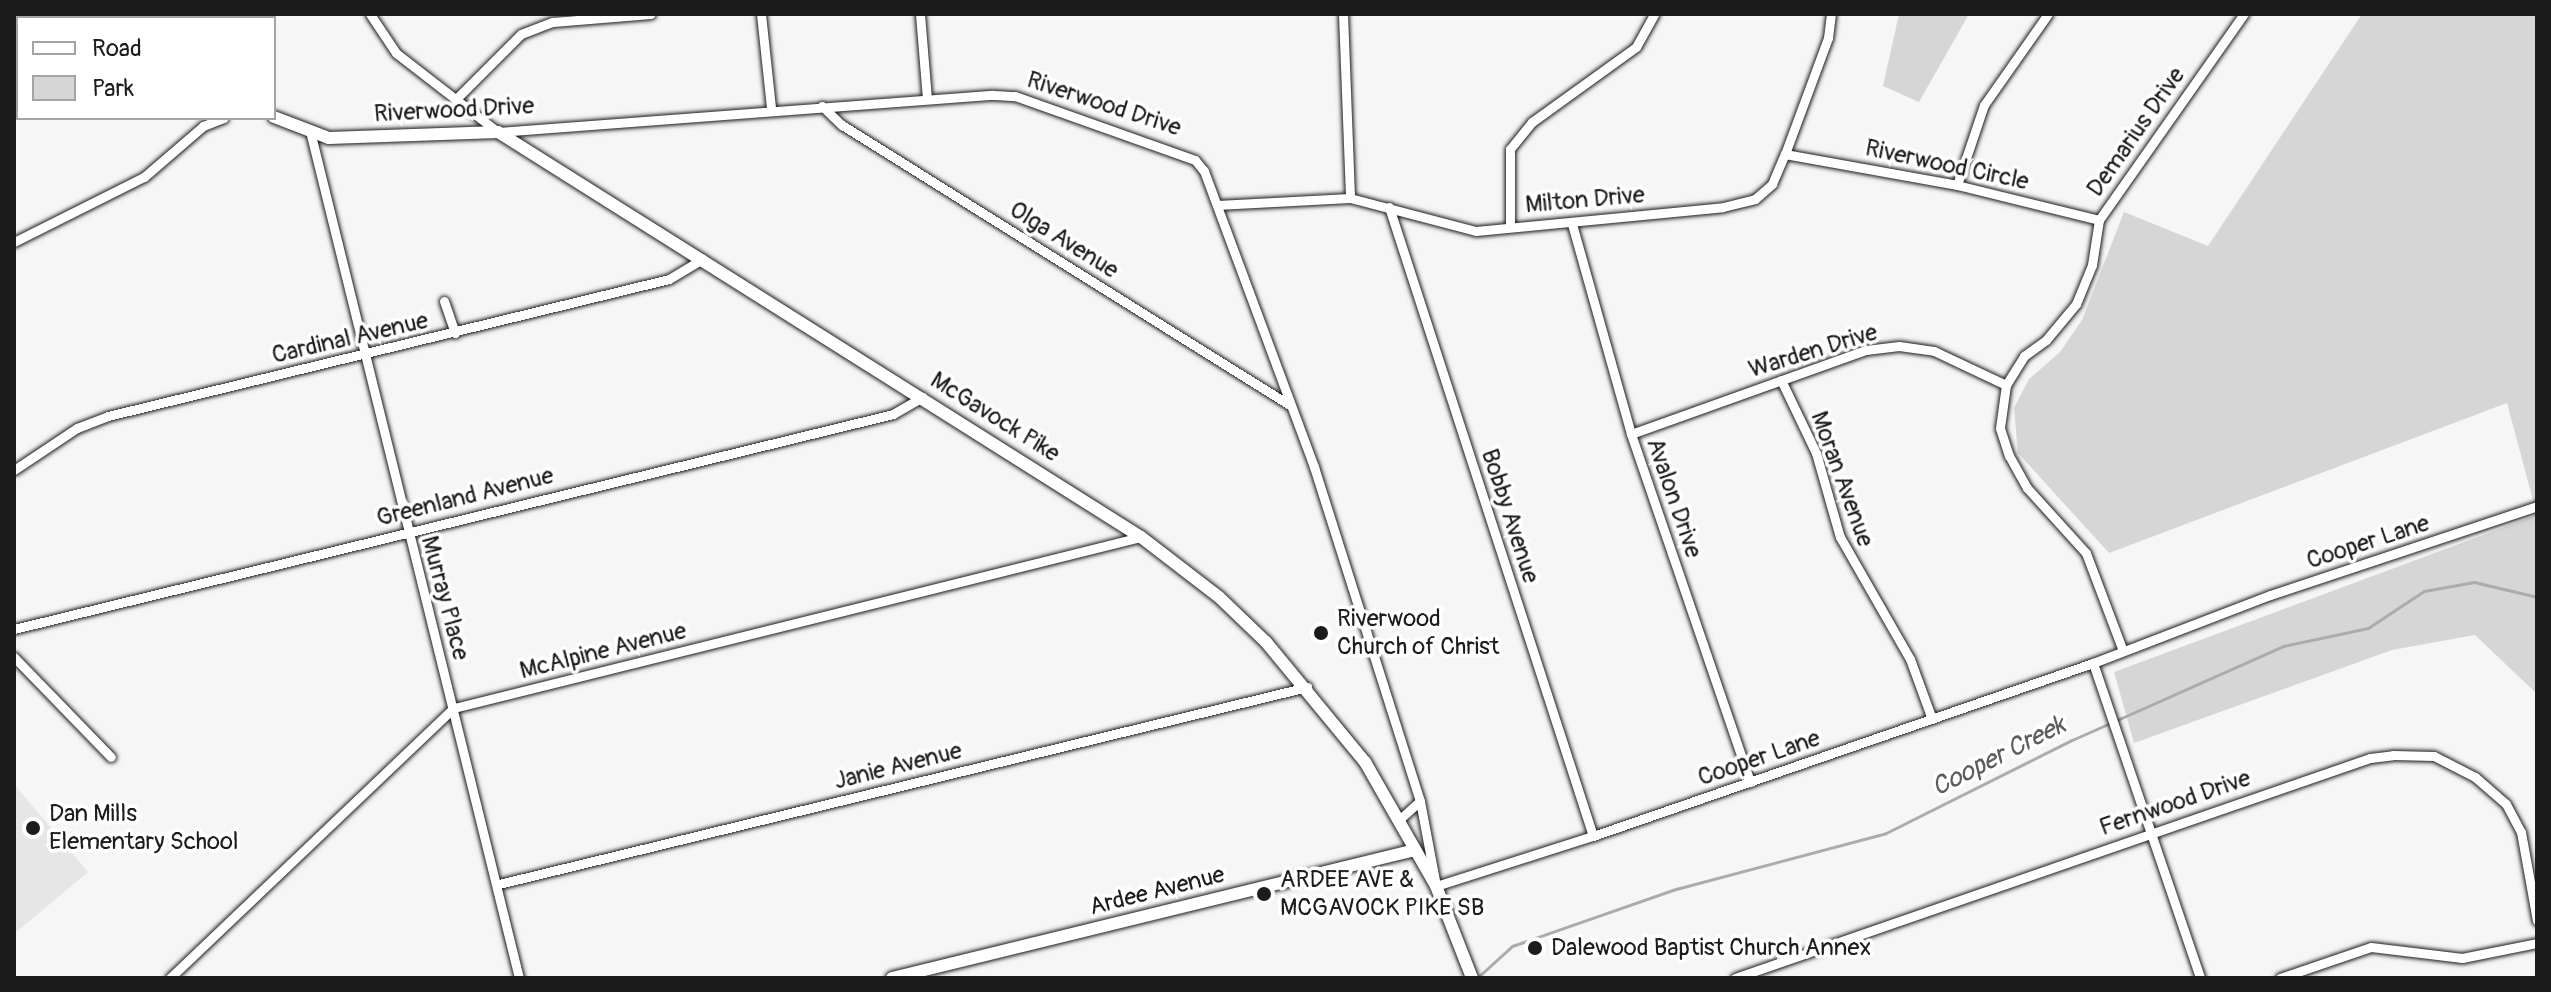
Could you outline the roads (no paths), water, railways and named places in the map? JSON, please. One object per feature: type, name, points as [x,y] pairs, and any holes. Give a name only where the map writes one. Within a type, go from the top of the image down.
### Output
[{"type":"street","name":"McGavock Pike","points":[[370,14],[396,53],[498,132],[1141,537],[1219,597],[1307,687],[1401,818],[1436,886],[1472,978]]},
{"type":"street","points":[[455,100],[521,34],[553,22],[651,14]]},
{"type":"street","points":[[761,14],[771,108]]},
{"type":"street","points":[[920,14],[927,99]]},
{"type":"street","points":[[1343,14],[1350,198]]},
{"type":"street","points":[[1510,226],[1510,149],[1532,122],[1636,47],[1654,14]]},
{"type":"street","name":"Milton Drive","points":[[1217,205],[1350,198],[1476,231],[1510,226],[1572,224],[1755,199],[1772,184],[1785,154],[1828,38],[1831,14]]},
{"type":"street","points":[[1957,185],[1984,105],[2048,14]]},
{"type":"street","name":"Demarius Drive","points":[[2123,651],[2086,553],[2027,488],[2009,456],[2000,428],[2006,385],[2024,356],[2046,340],[2076,304],[2092,265],[2099,220],[2244,14]]},
{"type":"street","name":"Riverwood Drive","points":[[276,118],[311,135],[498,132],[771,108],[1015,96],[1182,151],[1204,171],[1288,404],[1314,467],[1420,801],[1436,886]]},
{"type":"street","name":"Olga Avenue","points":[[822,106],[842,125],[1288,404]]},
{"type":"street","points":[[14,242],[144,177],[203,126],[219,120]]},
{"type":"street","name":"Murray Place","points":[[311,135],[406,531],[499,884],[519,978]]},
{"type":"street","name":"Riverwood Circle","points":[[1785,154],[1957,185],[2099,220]]},
{"type":"street","name":"Bobby Avenue","points":[[1389,207],[1593,836]]},
{"type":"street","name":"Avalon Drive","points":[[1572,224],[1631,434],[1750,782]]},
{"type":"street","name":"Cardinal Avenue","points":[[14,470],[77,428],[108,416],[669,279],[702,259]]},
{"type":"street","points":[[444,301],[455,333]]},
{"type":"street","name":"Warden Drive","points":[[1631,434],[1866,350],[1899,346],[1934,351],[2006,385]]},
{"type":"street","name":"Moran Avenue","points":[[1781,380],[1816,453],[1840,537],[1910,659],[1932,719]]},
{"type":"street","name":"Greenland Avenue","points":[[14,629],[893,414],[922,397]]},
{"type":"street","name":"Cooper Lane","points":[[1436,886],[1750,782],[2093,663],[2256,600],[2537,506]]},
{"type":"street","name":"McAlpine Avenue","points":[[170,978],[454,708],[1141,537]]},
{"type":"street","points":[[14,657],[111,757]]},
{"type":"street","points":[[2093,663],[2200,978]]},
{"type":"street","name":"Janie Avenue","points":[[499,884],[1307,687]]},
{"type":"street","name":"Fernwood Drive","points":[[1735,978],[2370,758],[2434,756],[2475,777],[2506,804],[2521,832],[2537,921]]},
{"type":"street","points":[[1401,818],[1420,801]]},
{"type":"street","name":"Ardee Avenue","points":[[892,978],[1415,850],[1428,839]]},
{"type":"street","points":[[2280,978],[2371,947],[2462,958],[2537,943]]},
{"type":"waterway","name":"Cooper Creek","points":[[1477,978],[1512,946],[1676,889],[1886,833],[2072,740],[2283,646],[2368,628],[2424,591],[2474,582],[2537,597]]},
{"type":"place","name":"Riverwood Church of Christ","points":[[1321,633]]},
{"type":"place","name":"Dan Mills Elementary School","points":[[33,828]]},
{"type":"place","name":"ARDEE AVE & MCGAVOCK PIKE SB","points":[[1264,894]]},
{"type":"place","name":"Dalewood Baptist Church Annex","points":[[1535,948]]}]
